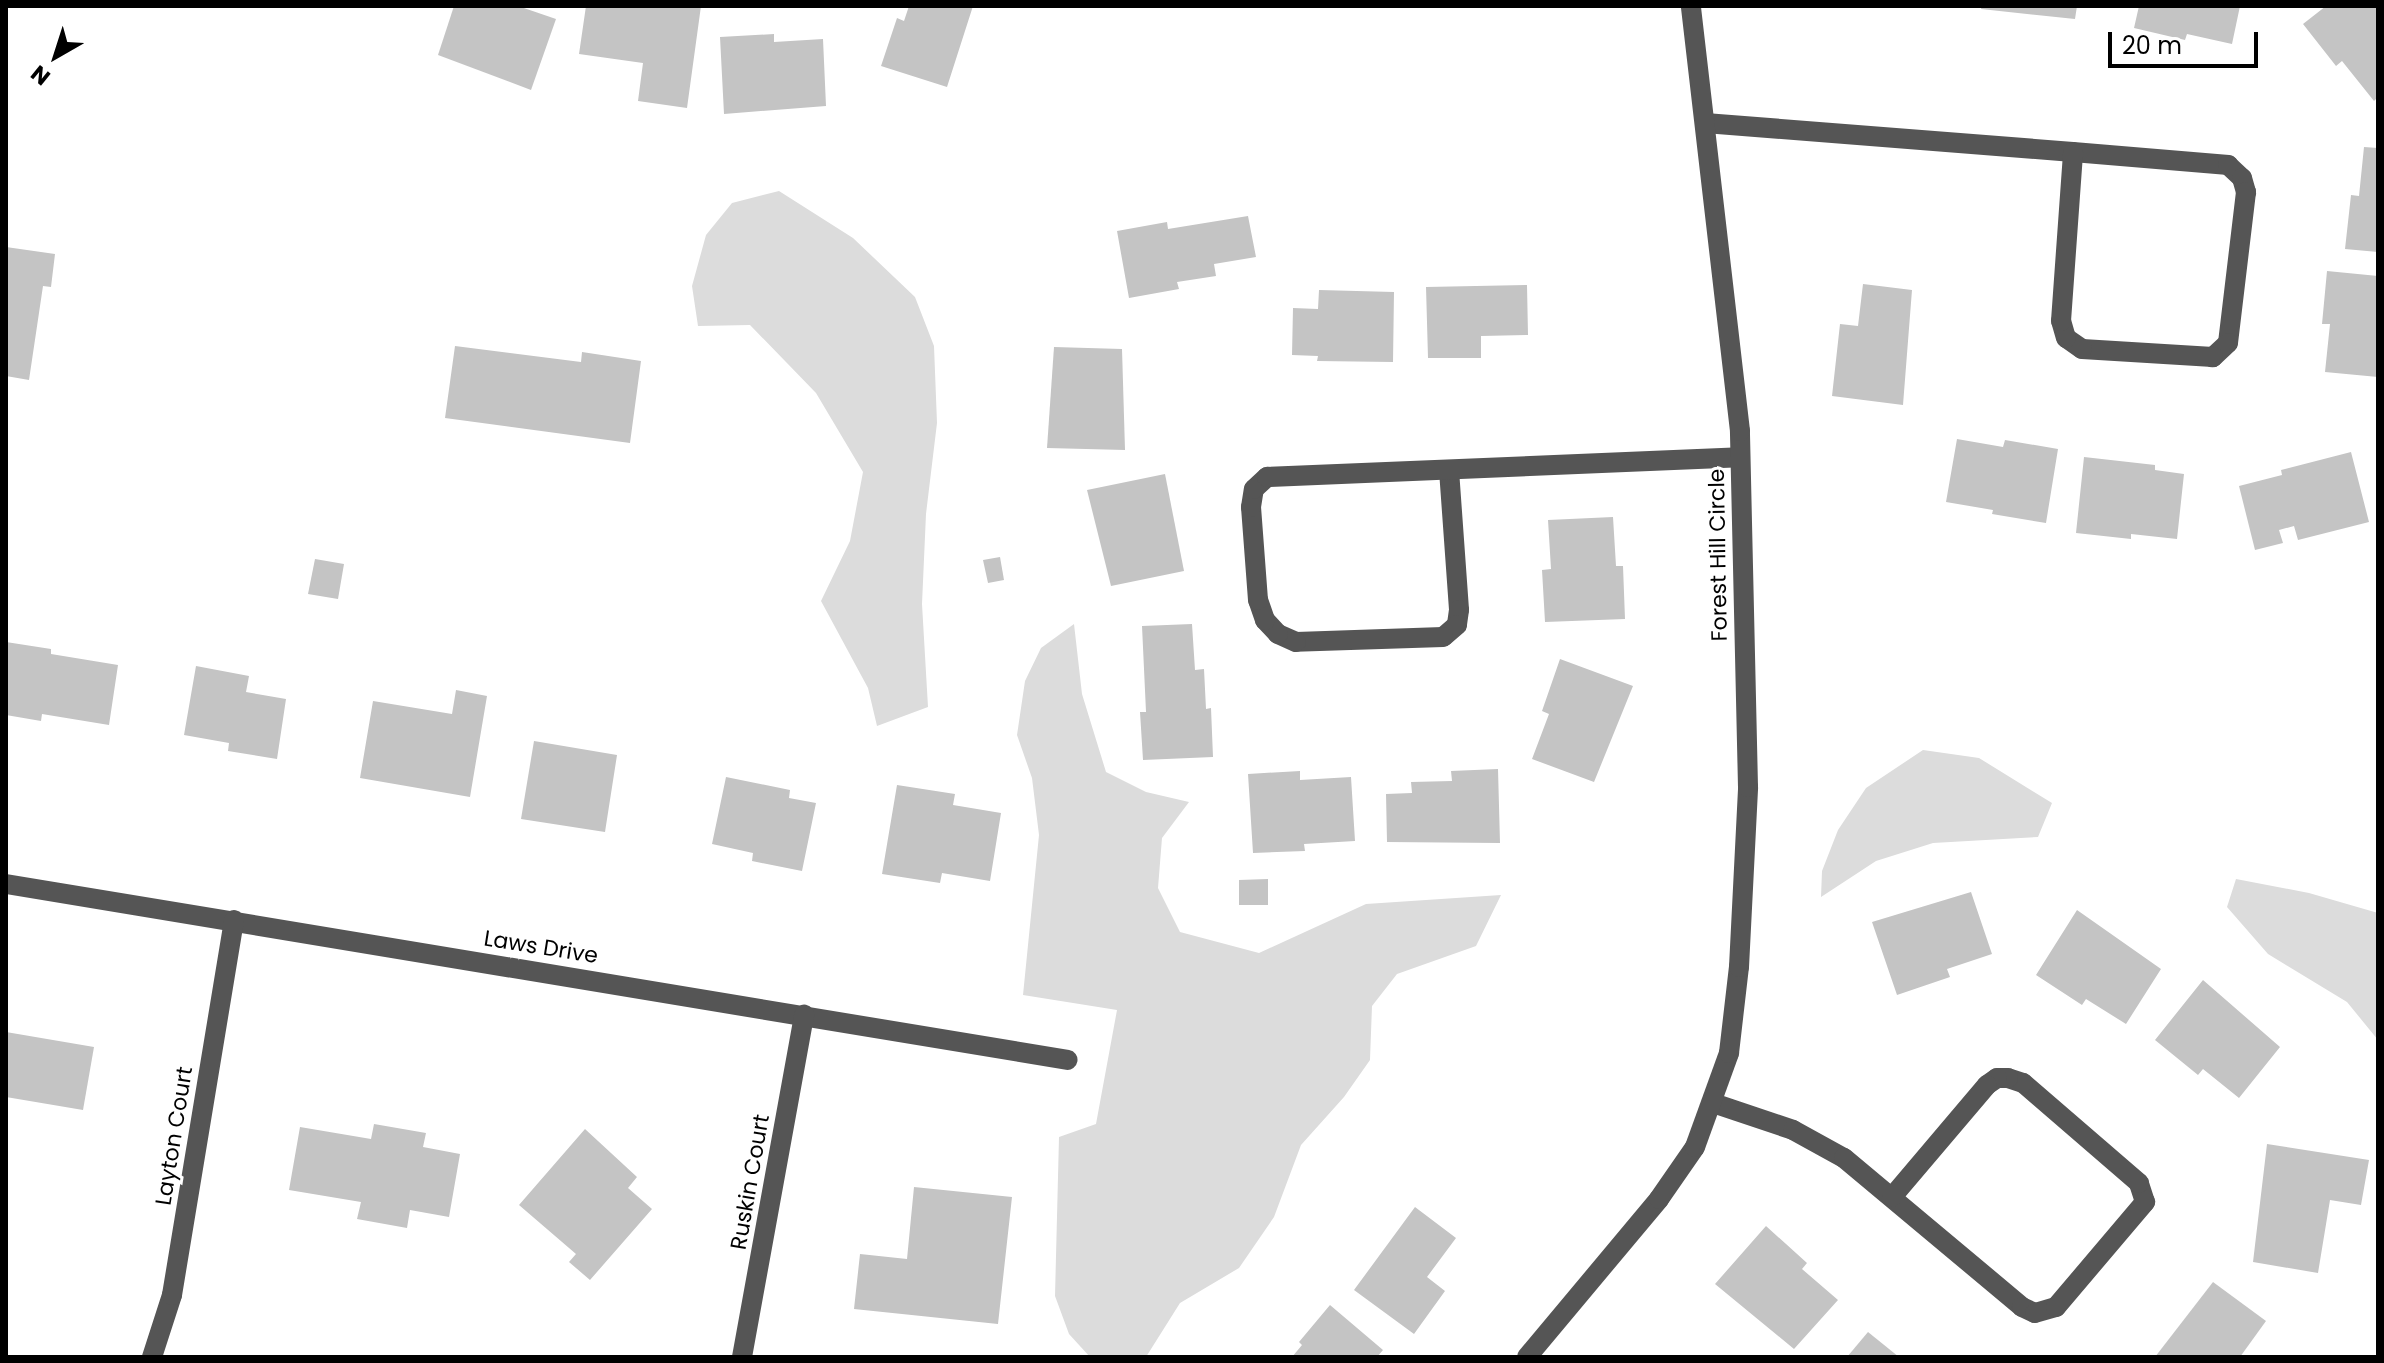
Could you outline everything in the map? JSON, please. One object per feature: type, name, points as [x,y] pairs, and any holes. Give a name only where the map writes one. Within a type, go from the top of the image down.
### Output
[{"type":"street","name":"Forest Hill Circle","points":[[1527,1357],[1659,1199],[1695,1147],[1729,1053],[1739,967],[1748,787],[1740,457],[1691,6]]},
{"type":"street","points":[[1705,123],[2073,152],[2228,165],[2242,178],[2246,192],[2228,343],[2213,357],[2082,349],[2066,338],[2061,321],[2073,152]]},
{"type":"street","points":[[1449,470],[1459,610],[1457,625],[1443,637],[1296,642],[1278,634],[1265,620],[1258,600],[1251,507],[1254,489],[1267,477],[1740,457]]},
{"type":"street","name":"Laws Drive","points":[[6,884],[1068,1060]]},
{"type":"street","name":"Layton Court","points":[[152,1357],[172,1295],[234,920]]},
{"type":"street","name":"Ruskin Court","points":[[742,1357],[804,1015]]},
{"type":"street","points":[[1713,1103],[1793,1130],[1844,1158],[2022,1307],[2035,1313],[2056,1307],[2145,1202],[2139,1183],[2023,1083],[2008,1078],[1997,1078],[1987,1085],[1892,1197]]},
{"type":"shaded area","points":[[779,191],[853,238],[915,297],[934,346],[937,423],[926,514],[922,604],[928,707],[877,726],[868,688],[821,601],[850,541],[863,472],[816,393],[750,325],[698,326],[692,286],[706,235],[732,203]]},
{"type":"shaded area","points":[[1074,624],[1082,694],[1106,772],[1146,792],[1189,802],[1162,838],[1158,888],[1180,932],[1259,953],[1366,904],[1501,895],[1476,946],[1397,974],[1372,1006],[1370,1060],[1344,1097],[1301,1145],[1274,1217],[1239,1268],[1180,1303],[1146,1357],[1090,1357],[1069,1334],[1055,1296],[1059,1137],[1096,1124],[1117,1010],[1023,995],[1039,835],[1032,778],[1017,735],[1025,681],[1041,648]]},
{"type":"shaded area","points":[[1923,750],[1979,758],[2052,803],[2038,837],[1933,843],[1876,861],[1821,897],[1822,871],[1838,830],[1866,788]]},
{"type":"shaded area","points":[[2236,879],[2309,893],[2378,913],[2378,1040],[2347,1002],[2268,954],[2227,907]]},
{"type":"building","points":[[454,6],[518,6],[556,19],[531,90],[438,55]]},
{"type":"building","points":[[586,6],[701,6],[687,108],[638,101],[643,63],[579,54]]},
{"type":"building","points":[[909,6],[973,6],[947,87],[881,66],[897,18],[904,21]]},
{"type":"building","points":[[1982,6],[2077,6],[2075,19],[1981,9]]},
{"type":"building","points":[[2139,6],[2240,6],[2232,44],[2187,34],[2185,40],[2134,28]]},
{"type":"building","points":[[2326,6],[2378,6],[2378,97],[2374,101],[2342,61],[2336,66],[2303,24]]},
{"type":"building","points":[[774,34],[774,42],[823,39],[826,106],[724,114],[720,37]]},
{"type":"building","points":[[2364,147],[2378,148],[2378,252],[2345,249],[2351,195],[2359,196]]},
{"type":"building","points":[[1248,216],[1256,257],[1214,264],[1216,276],[1177,282],[1179,289],[1129,298],[1117,231],[1167,222],[1168,229]]},
{"type":"building","points":[[6,247],[55,254],[51,287],[43,286],[29,380],[6,376]]},
{"type":"building","points":[[2327,271],[2378,276],[2378,377],[2325,372],[2330,324],[2322,324]]},
{"type":"building","points":[[1863,284],[1912,290],[1903,405],[1832,396],[1840,324],[1858,326]]},
{"type":"building","points":[[1527,285],[1528,335],[1481,336],[1481,358],[1428,358],[1426,287]]},
{"type":"building","points":[[1319,290],[1394,292],[1393,362],[1317,361],[1318,356],[1292,355],[1293,308],[1318,309]]},
{"type":"building","points":[[455,346],[581,362],[582,352],[641,361],[630,443],[445,418]]},
{"type":"building","points":[[1054,347],[1122,349],[1125,450],[1047,448]]},
{"type":"building","points":[[1957,439],[2003,447],[2005,440],[2058,449],[2046,523],[1946,502]]},
{"type":"building","points":[[2351,452],[2369,522],[2298,540],[2294,526],[2279,530],[2283,543],[2255,550],[2239,486],[2282,475],[2281,470]]},
{"type":"building","points":[[2084,457],[2155,465],[2155,470],[2184,474],[2177,539],[2131,534],[2131,539],[2076,533]]},
{"type":"building","points":[[1165,474],[1184,571],[1111,586],[1087,490]]},
{"type":"building","points":[[1613,517],[1616,566],[1623,566],[1625,619],[1545,622],[1542,570],[1551,569],[1548,520]]},
{"type":"building","points":[[1000,557],[1004,580],[988,583],[983,560]]},
{"type":"building","points":[[315,559],[344,564],[338,599],[308,594]]},
{"type":"building","points":[[1192,624],[1195,670],[1204,669],[1206,709],[1211,708],[1213,757],[1143,760],[1140,712],[1146,712],[1142,626]]},
{"type":"building","points":[[6,642],[51,649],[51,654],[118,665],[109,725],[42,714],[41,721],[6,715]]},
{"type":"building","points":[[1560,659],[1633,686],[1594,782],[1532,759],[1549,714],[1542,711]]},
{"type":"building","points":[[196,666],[249,676],[246,692],[286,699],[277,759],[228,751],[229,743],[184,735]]},
{"type":"building","points":[[456,690],[487,696],[470,797],[360,778],[373,701],[452,714]]},
{"type":"building","points":[[534,741],[617,755],[605,832],[521,819]]},
{"type":"building","points":[[1498,769],[1500,843],[1387,842],[1386,794],[1412,793],[1411,782],[1452,781],[1451,771]]},
{"type":"building","points":[[1300,771],[1300,780],[1351,777],[1355,841],[1304,844],[1305,851],[1253,853],[1248,774]]},
{"type":"building","points":[[726,777],[790,790],[789,798],[816,803],[802,871],[752,861],[753,853],[712,844]]},
{"type":"building","points":[[897,785],[955,794],[953,805],[1001,813],[990,881],[942,873],[940,883],[882,874]]},
{"type":"building","points":[[1268,879],[1268,905],[1239,905],[1239,880]]},
{"type":"building","points":[[1971,892],[1992,954],[1947,969],[1950,977],[1897,995],[1872,922]]},
{"type":"building","points":[[2077,910],[2161,969],[2126,1024],[2086,999],[2082,1005],[2036,975]]},
{"type":"building","points":[[2203,980],[2280,1047],[2239,1098],[2203,1069],[2198,1075],[2155,1040]]},
{"type":"building","points":[[6,1032],[94,1047],[83,1110],[6,1097]]},
{"type":"building","points":[[374,1124],[426,1133],[423,1147],[460,1154],[449,1217],[410,1210],[407,1228],[357,1219],[361,1202],[289,1190],[300,1127],[371,1139]]},
{"type":"building","points":[[585,1129],[637,1177],[628,1188],[652,1209],[590,1280],[569,1262],[576,1254],[519,1205]]},
{"type":"building","points":[[2267,1144],[2369,1160],[2361,1205],[2330,1200],[2318,1273],[2253,1262]]},
{"type":"building","points":[[914,1187],[1012,1197],[998,1324],[854,1309],[860,1254],[907,1259]]},
{"type":"building","points":[[1415,1207],[1456,1238],[1427,1277],[1445,1291],[1414,1334],[1354,1290]]},
{"type":"building","points":[[1766,1226],[1807,1263],[1802,1269],[1838,1300],[1794,1349],[1715,1284]]},
{"type":"building","points":[[2213,1282],[2266,1321],[2240,1357],[2155,1357]]},
{"type":"building","points":[[1330,1305],[1383,1350],[1377,1357],[1292,1357],[1302,1345],[1299,1342]]},
{"type":"building","points":[[1868,1332],[1899,1357],[1847,1357]]}]
